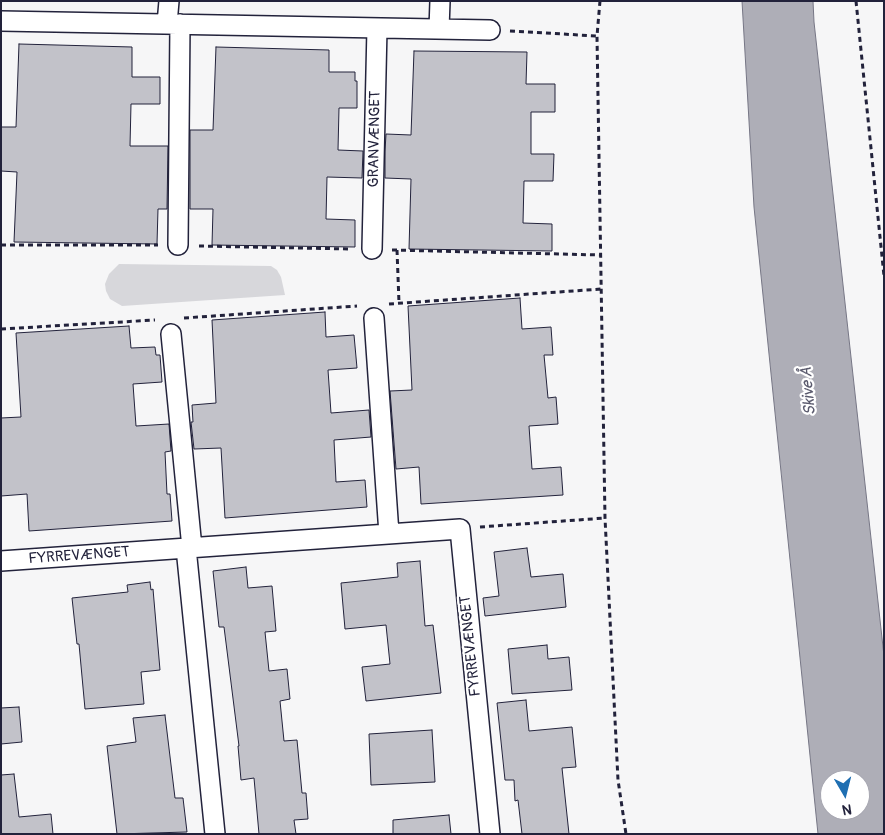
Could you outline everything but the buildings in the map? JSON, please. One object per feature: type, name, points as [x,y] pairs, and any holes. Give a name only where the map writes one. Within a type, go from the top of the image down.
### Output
[{"type":"street","points":[[169,1],[174,24],[178,245]]},
{"type":"street","points":[[439,29],[440,1]]},
{"type":"street","points":[[1,21],[490,30]]},
{"type":"street","name":"GRANVÆNGET","points":[[372,249],[377,28]]},
{"type":"street","points":[[377,311],[388,534]]},
{"type":"street","points":[[167,327],[215,834]]},
{"type":"street","name":"FYRREVÆNGET","points":[[1,561],[460,529],[490,834]]},
{"type":"path","points":[[600,1],[597,36],[604,518],[618,780],[626,834]]},
{"type":"path","points":[[856,1],[884,276]]},
{"type":"path","points":[[490,30],[597,36]]},
{"type":"path","points":[[1,245],[178,245],[601,255]]},
{"type":"path","points":[[397,250],[399,303]]},
{"type":"path","points":[[377,311],[399,303],[601,289]]},
{"type":"path","points":[[182,318],[360,306]]},
{"type":"path","points":[[1,329],[167,327]]},
{"type":"path","points":[[460,529],[604,518]]},
{"type":"shaded area","points":[[119,264],[271,266],[277,270],[281,277],[285,295],[122,306],[110,299],[105,284],[109,274]]},
{"type":"water","name":"Skive Å","points":[[742,1],[813,1],[884,656],[884,834],[818,834],[754,207]]}]
